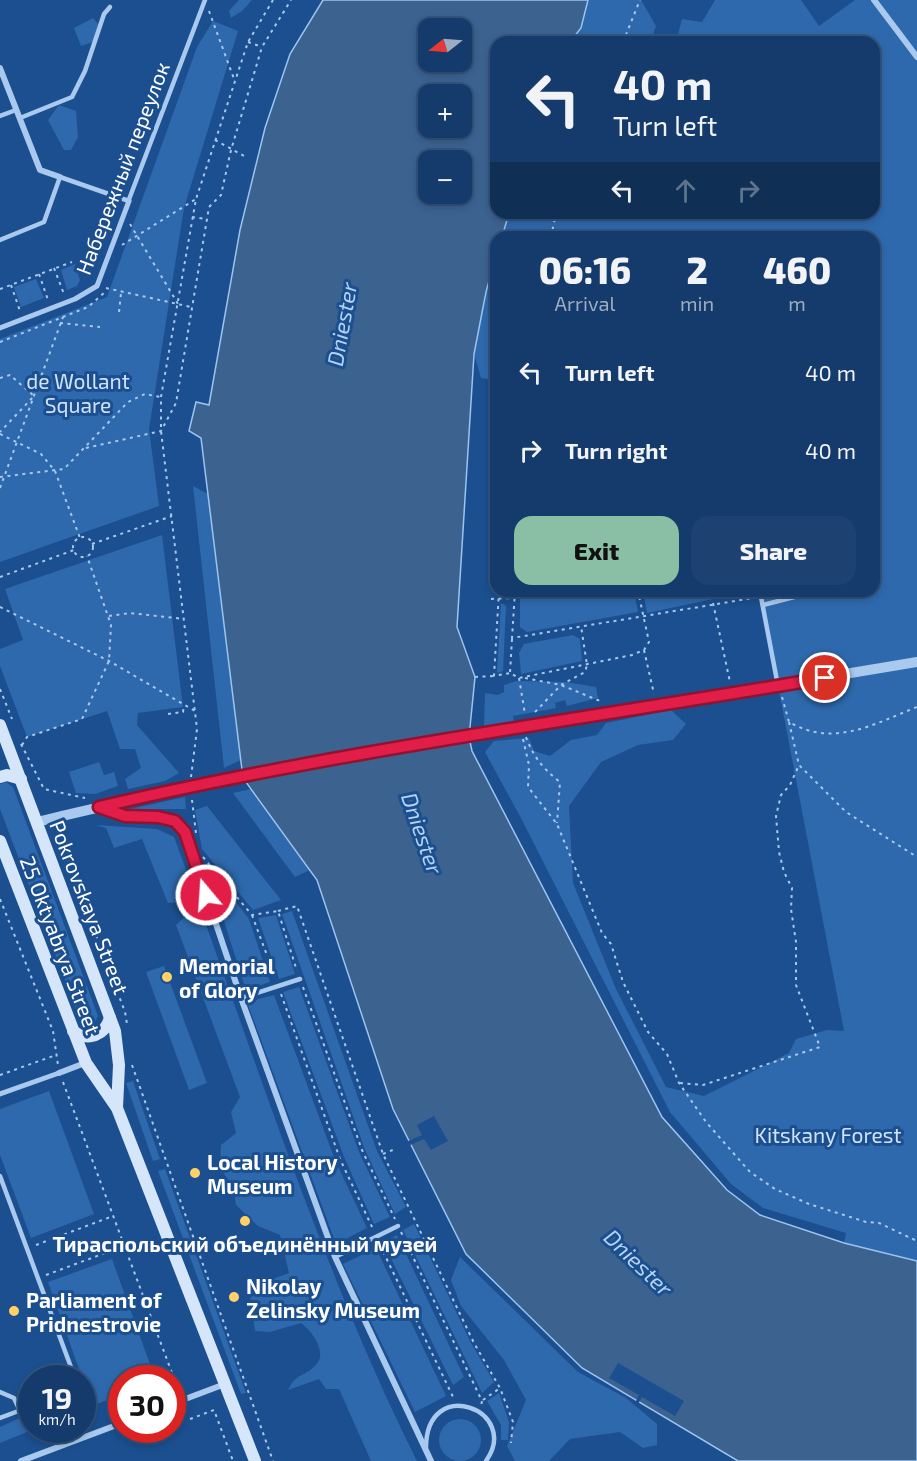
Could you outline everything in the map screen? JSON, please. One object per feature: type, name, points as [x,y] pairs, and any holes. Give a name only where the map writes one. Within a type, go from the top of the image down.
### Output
[{"type":"main road","name":"Pokrovskaya Street","points":[[0,725],[111,1018],[120,1065],[117,1108]]},
{"type":"main road","points":[[0,777],[7,775],[21,779]]},
{"type":"main road","name":"25 Oktyabrya Street","points":[[0,841],[86,1063]]},
{"type":"main road","points":[[73,1031],[80,1036],[91,1036],[104,1031],[111,1018]]},
{"type":"main road","name":"Pokrovskaya Street","points":[[86,1063],[117,1108],[255,1461]]},
{"type":"street","points":[[874,0],[917,57]]},
{"type":"street","points":[[0,68],[40,170],[60,177]]},
{"type":"street","name":"Набережный переулок","points":[[0,328],[75,299],[97,286],[129,201]]},
{"type":"street","points":[[37,822],[195,785],[518,727],[917,662]]},
{"type":"street","points":[[99,807],[125,816],[158,817],[175,821],[185,832],[196,853],[241,998],[335,1257],[431,1461]]},
{"type":"street","points":[[0,1094],[86,1063]]},
{"type":"street","points":[[186,1399],[225,1384]]},
{"type":"street","points":[[21,1461],[108,1428]]},
{"type":"lane","name":"Набережный переулок","points":[[129,201],[205,0]]},
{"type":"lane","points":[[20,118],[72,97],[85,71],[104,14],[110,7]]},
{"type":"lane","points":[[0,116],[16,110]]},
{"type":"lane","points":[[0,240],[45,222],[60,177],[129,201],[97,286]]},
{"type":"lane","points":[[761,597],[778,686]]},
{"type":"lane","points":[[763,605],[794,597]]},
{"type":"lane","points":[[241,998],[300,979]]},
{"type":"lane","points":[[0,1176],[70,1365]]},
{"type":"lane","points":[[335,1257],[398,1226]]},
{"type":"lane","points":[[0,1392],[14,1398],[18,1407]]},
{"type":"lane","points":[[426,1450],[429,1424],[436,1414],[457,1405],[470,1407],[480,1412],[490,1423],[493,1432],[491,1452],[486,1461]]},
{"type":"lane","points":[[0,1418],[18,1412]]},
{"type":"path","points":[[205,0],[234,79]]},
{"type":"path","points":[[190,766],[197,729],[161,431],[161,397],[191,216],[214,140],[248,42],[273,0]]},
{"type":"path","points":[[86,448],[161,431],[176,403],[209,207],[221,195],[231,150],[262,47],[291,0]]},
{"type":"path","points":[[625,36],[640,0]]},
{"type":"path","points":[[248,42],[262,47]]},
{"type":"path","points":[[214,140],[246,157]]},
{"type":"path","points":[[109,252],[196,199]]},
{"type":"path","points":[[124,214],[178,304]]},
{"type":"path","points":[[191,216],[207,219]]},
{"type":"path","points":[[0,289],[72,262]]},
{"type":"path","points":[[54,268],[64,295]]},
{"type":"path","points":[[39,274],[48,301]]},
{"type":"path","points":[[11,285],[20,312]]},
{"type":"path","points":[[97,286],[191,307]]},
{"type":"path","points":[[0,342],[88,307],[108,289]]},
{"type":"path","points":[[119,312],[121,293]]},
{"type":"path","points":[[0,488],[63,317]]},
{"type":"path","points":[[60,323],[100,327]]},
{"type":"path","points":[[0,378],[10,375],[34,396]]},
{"type":"path","points":[[0,477],[5,474],[64,469],[128,402],[145,394],[161,397]]},
{"type":"path","points":[[34,396],[0,433],[41,454],[56,471],[80,538]]},
{"type":"path","points":[[92,544],[172,516]]},
{"type":"path","points":[[80,538],[89,539],[92,544],[91,553],[87,556],[81,557],[74,550],[75,541],[80,538]]},
{"type":"path","points":[[0,577],[74,550]]},
{"type":"path","points":[[22,744],[27,737],[82,719],[109,661],[109,616],[87,556]]},
{"type":"path","points":[[521,678],[632,655],[644,650],[649,642],[639,597]]},
{"type":"path","points":[[512,638],[713,603],[761,597]]},
{"type":"path","points":[[491,599],[514,598],[510,673]]},
{"type":"path","points":[[494,676],[499,600]]},
{"type":"path","points":[[713,603],[730,682]]},
{"type":"path","points":[[0,607],[109,661],[195,711]]},
{"type":"path","points":[[109,616],[130,613],[185,620]]},
{"type":"path","points":[[525,715],[533,713],[561,685],[585,672],[587,665],[581,626]]},
{"type":"path","points":[[644,650],[655,695]]},
{"type":"path","points":[[475,677],[510,673],[521,678],[561,685],[600,701]]},
{"type":"path","points":[[518,727],[525,715],[521,678]]},
{"type":"path","points":[[778,686],[789,722],[798,765],[846,812],[917,857]]},
{"type":"path","points":[[0,688],[15,726]]},
{"type":"path","points":[[168,714],[183,712],[184,705]]},
{"type":"path","points":[[789,722],[815,733],[834,734],[885,722],[917,707]]},
{"type":"path","points":[[18,735],[44,789]]},
{"type":"path","points":[[557,824],[560,782],[540,764],[529,750],[526,737],[523,737],[529,765],[528,787],[557,824],[602,933],[611,944],[623,982],[648,1032],[667,1054],[679,1083],[706,1122],[750,1172],[775,1189],[809,1204],[866,1222],[879,1223],[917,1241]]},
{"type":"path","points":[[679,1083],[703,1085],[820,1047],[796,985],[796,942],[791,909],[792,888],[784,872],[779,852],[776,816],[781,795],[790,784],[798,765]]},
{"type":"path","points":[[193,809],[196,853],[252,915],[340,1159],[457,1405]]},
{"type":"path","points":[[59,837],[125,1012],[128,1032]]},
{"type":"path","points":[[0,899],[53,1031],[59,1073],[169,1365]]},
{"type":"path","points":[[252,915],[297,906],[383,1154],[474,1343],[500,1388],[513,1422],[511,1443]]},
{"type":"path","points":[[278,911],[362,1150],[482,1401],[480,1412]]},
{"type":"path","points":[[0,916],[6,913]]},
{"type":"path","points":[[0,1075],[56,1055]]},
{"type":"path","points":[[131,1062],[273,1461]]},
{"type":"path","points":[[383,1154],[395,1149]]},
{"type":"path","points":[[27,1248],[113,1216]]},
{"type":"path","points":[[38,1278],[124,1246]]},
{"type":"path","points":[[482,1401],[500,1388]]},
{"type":"path","points":[[190,1419],[214,1410],[233,1461]]},
{"type":"green space","points":[[239,0],[252,0],[242,11],[231,18],[229,11]]},
{"type":"green space","points":[[588,0],[641,0],[656,26],[653,36],[575,36],[581,28]]},
{"type":"green space","name":"Kitskany Forest","points":[[715,0],[801,0],[819,26],[855,0],[917,0],[917,1261],[844,1243],[846,1233],[763,1208],[731,1184],[670,1112],[522,820],[485,752],[494,741],[529,738],[534,751],[550,756],[571,740],[597,735],[606,723],[671,710],[686,724],[673,740],[638,745],[601,762],[569,806],[573,883],[616,989],[666,1087],[704,1096],[789,1053],[796,1039],[827,1030],[844,1031],[761,597],[880,597],[880,231],[504,231],[507,219],[880,219],[880,36],[678,36],[682,19],[702,22]]},
{"type":"green space","points":[[93,18],[98,24],[93,42],[81,46],[74,28]]},
{"type":"green space","name":"de Wollant Square","points":[[213,21],[238,31],[184,208],[149,429],[159,506],[0,562],[0,339],[107,297],[197,47]]},
{"type":"green space","points":[[59,105],[76,111],[78,137],[71,150],[64,150],[48,120]]},
{"type":"green space","points":[[75,264],[80,280],[77,286],[67,290],[61,270]]},
{"type":"green space","points":[[490,278],[490,380],[481,378],[474,354]]},
{"type":"green space","points":[[36,279],[44,298],[21,307],[14,287]]},
{"type":"green space","points":[[193,486],[208,494],[241,760],[224,768]]},
{"type":"green space","points":[[162,535],[183,707],[138,713],[137,725],[179,773],[165,781],[128,789],[125,779],[141,768],[135,749],[120,749],[107,711],[27,737],[0,666],[0,649],[23,640],[5,589]]},
{"type":"green space","points":[[520,597],[635,597],[638,612],[527,632],[520,627]]},
{"type":"green space","points":[[644,597],[723,597],[647,613]]},
{"type":"green space","points":[[501,603],[506,606],[503,671],[497,673]]},
{"type":"green space","points":[[573,635],[580,639],[582,661],[521,674],[519,653],[524,644]]},
{"type":"green space","points":[[516,681],[566,682],[596,687],[598,698],[567,706],[565,700],[555,703],[556,708],[513,716],[514,722],[484,727],[485,693],[498,695],[504,692],[504,685]]},
{"type":"green space","points":[[99,762],[104,775],[114,772],[118,786],[95,794],[76,793],[69,772]]},
{"type":"green space","points":[[6,782],[13,787],[98,1016],[93,1026],[82,1025],[0,809],[0,784]]},
{"type":"green space","points":[[251,789],[310,870],[295,877],[233,793]]},
{"type":"green space","points":[[185,797],[186,809],[130,809]]},
{"type":"green space","points":[[207,806],[281,900],[253,910],[202,849],[195,810]]},
{"type":"green space","points":[[95,825],[157,829],[174,837],[317,1231],[381,1385],[417,1461],[371,1461],[339,1389],[326,1389],[319,1379],[288,1390],[296,1379],[318,1363],[320,1357],[315,1338],[301,1323],[270,1332],[255,1331],[250,1295],[253,1286],[289,1273],[280,1235],[258,1226],[236,1205],[233,1187],[220,1168],[221,1145],[236,1133],[231,1112],[240,1097],[176,925],[188,914],[183,902],[168,903],[142,839],[114,848],[106,828]]},
{"type":"green space","points":[[205,862],[249,919],[270,982],[246,990]]},
{"type":"green space","points":[[292,911],[377,1151],[406,1207],[395,1214],[365,1150],[282,914]]},
{"type":"green space","points":[[276,915],[295,974],[279,979],[258,918]]},
{"type":"green space","points":[[164,966],[207,1083],[189,1090],[146,972]]},
{"type":"green space","points":[[299,987],[359,1152],[390,1217],[374,1224],[344,1157],[283,992]]},
{"type":"green space","points":[[274,995],[335,1160],[367,1228],[336,1244],[247,1002]]},
{"type":"green space","points":[[133,1081],[160,1159],[153,1161],[126,1083]]},
{"type":"green space","points":[[49,1091],[94,1214],[31,1238],[0,1155],[0,1109]]},
{"type":"green space","points":[[165,1169],[246,1393],[241,1394],[158,1171]]},
{"type":"green space","points":[[414,1224],[471,1343],[494,1382],[482,1393],[403,1230]]},
{"type":"green space","points":[[397,1235],[464,1377],[453,1385],[383,1242]]},
{"type":"green space","points":[[376,1248],[446,1396],[415,1412],[343,1264]]},
{"type":"green space","points":[[460,1257],[578,1372],[626,1398],[657,1424],[657,1445],[643,1448],[620,1432],[570,1439],[549,1461],[515,1461],[507,1446],[526,1400],[504,1360],[461,1306],[451,1280]]},
{"type":"green space","points":[[112,1259],[150,1365],[108,1365],[108,1400],[96,1404],[96,1365],[78,1365],[48,1282]]},
{"type":"green space","points":[[499,1393],[509,1422],[508,1440],[501,1440],[501,1425],[487,1401]]},
{"type":"green space","points":[[18,1419],[18,1436],[0,1443],[0,1427]]},
{"type":"green space","points":[[460,1419],[468,1420],[475,1425],[480,1432],[480,1448],[475,1455],[468,1460],[460,1461],[452,1460],[445,1455],[440,1448],[439,1440],[440,1432],[445,1425],[452,1420]]},
{"type":"water","name":"Dniester","points":[[323,0],[588,0],[581,28],[575,36],[490,36],[490,219],[507,219],[504,231],[490,231],[490,278],[474,354],[457,627],[475,677],[469,737],[472,751],[662,1117],[727,1190],[760,1215],[844,1243],[917,1261],[917,1461],[738,1461],[582,1368],[466,1254],[393,1109],[317,880],[243,778],[201,438],[189,431],[196,402],[209,405],[240,230],[265,128],[290,54]]},
{"type":"pier","points":[[434,1116],[448,1141],[431,1150],[424,1139],[408,1146],[406,1142],[422,1135],[417,1125]]},
{"type":"pier","points":[[618,1363],[684,1401],[675,1416],[642,1397],[638,1404],[635,1403],[639,1395],[609,1378]]},
{"type":"place","name":"Memorial of Glory","points":[[167,977]]},
{"type":"place","name":"Local History Museum","points":[[195,1173]]},
{"type":"place","name":"Тираспольский объединённый музей","points":[[245,1221]]},
{"type":"place","name":"Nikolay Zelinsky Museum","points":[[234,1297]]},
{"type":"place","name":"Parliament of Pridnestrovie","points":[[14,1311]]},
{"type":"route","points":[[206,895],[185,832],[175,821],[158,817],[125,816],[99,807],[195,785],[469,735],[825,678]]}]
